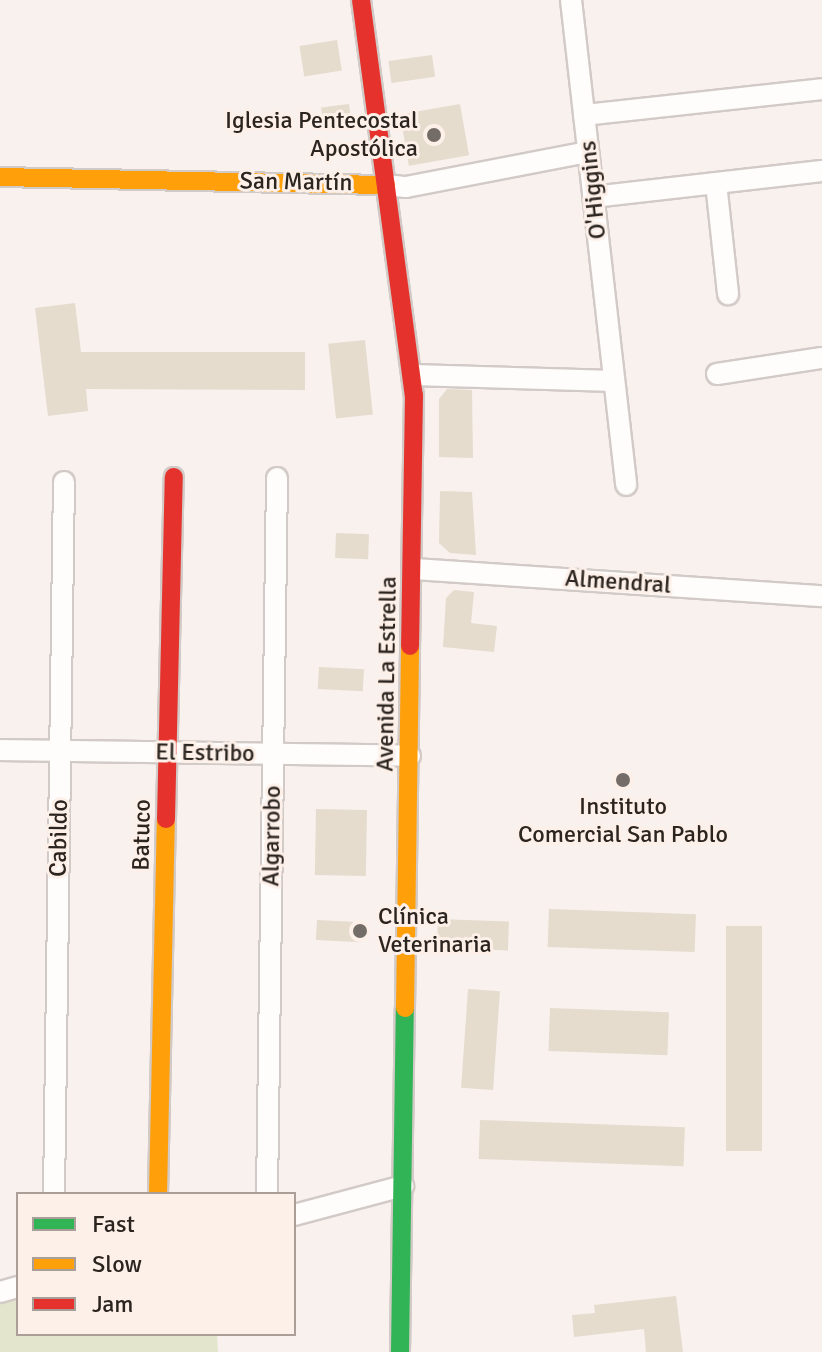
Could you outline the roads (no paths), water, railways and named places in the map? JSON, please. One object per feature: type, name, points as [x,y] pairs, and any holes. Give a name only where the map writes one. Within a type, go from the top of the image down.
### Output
[{"type":"main road","name":"Avenida La Estrella","points":[[361,0],[413,375],[413,569],[400,1352]]},
{"type":"main road","name":"San Martín","points":[[0,177],[386,185]]},
{"type":"main road","name":"Batuco","points":[[158,1192],[174,477]]},
{"type":"street","name":"O'Higgins","points":[[571,0],[626,485]]},
{"type":"street","points":[[584,115],[822,89]]},
{"type":"street","name":"San Martín","points":[[386,185],[406,187],[588,152]]},
{"type":"street","points":[[593,197],[822,171]]},
{"type":"street","points":[[716,183],[728,294]]},
{"type":"street","points":[[717,374],[822,358]]},
{"type":"street","points":[[413,375],[614,381]]},
{"type":"street","name":"Algarrobo","points":[[267,1192],[277,478]]},
{"type":"street","name":"Cabildo","points":[[54,1192],[64,482]]},
{"type":"street","name":"Almendral","points":[[413,569],[822,596]]},
{"type":"street","name":"El Estribo","points":[[0,750],[410,756]]},
{"type":"street","points":[[296,1214],[403,1186]]},
{"type":"place","name":"Iglesia Pentecostal Apostólica","points":[[434,135]]},
{"type":"place","name":"Instituto Comercial San Pablo","points":[[623,780]]},
{"type":"place","name":"Clínica Veterinaria","points":[[360,931]]}]
